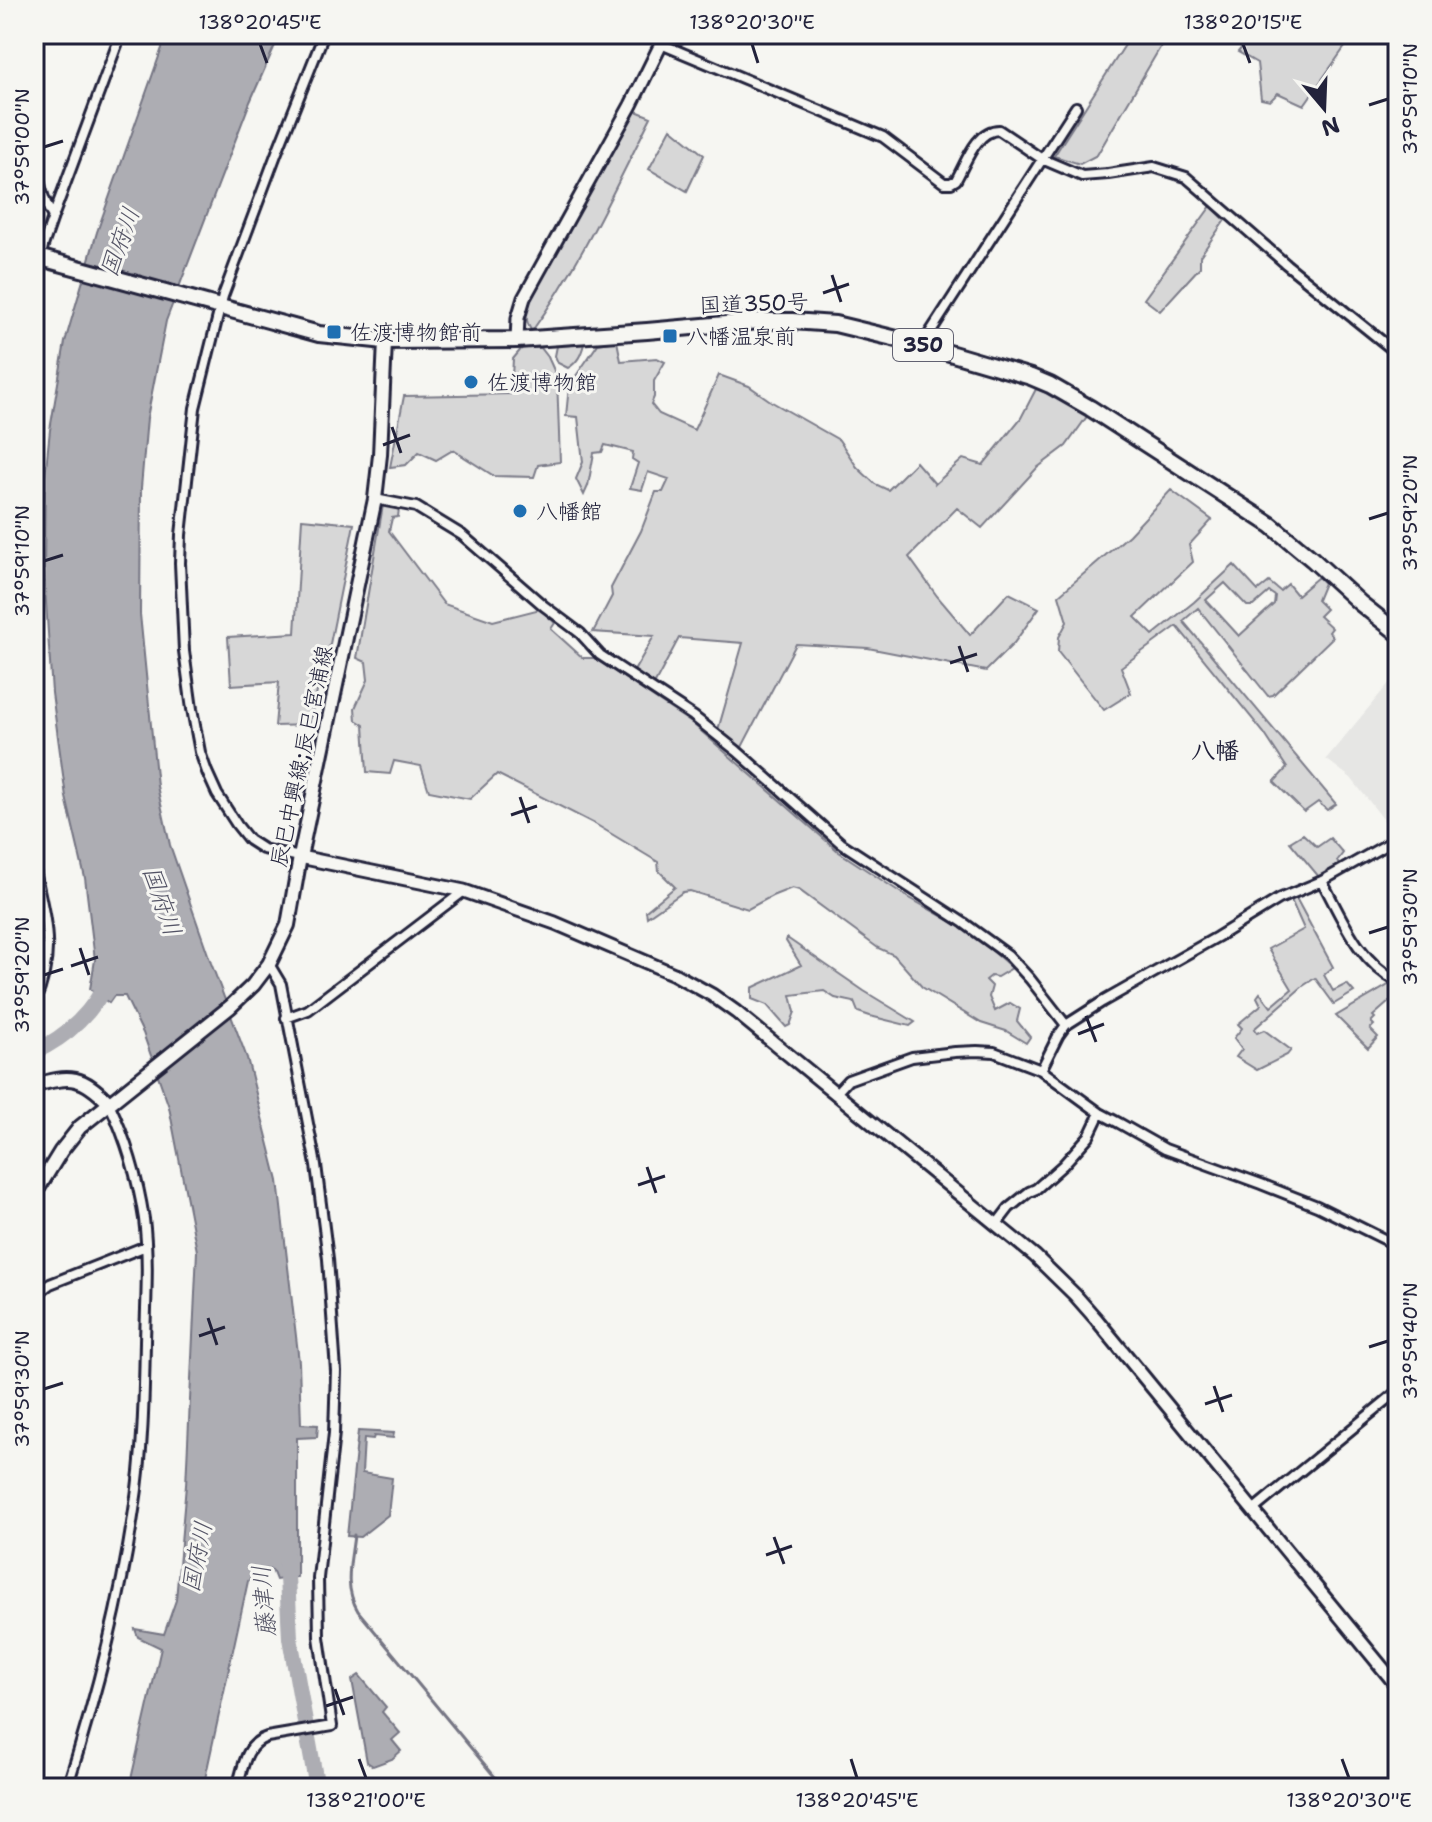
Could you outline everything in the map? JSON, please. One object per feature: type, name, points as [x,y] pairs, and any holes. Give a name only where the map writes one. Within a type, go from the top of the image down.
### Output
[{"type":"highway","name":"国道350号","points":[[40,258],[319,334],[385,341],[517,340],[792,321],[835,324],[922,345],[1031,377],[1090,408],[1271,525],[1398,633]]},
{"type":"main road","name":"辰巳中興線;辰巳宮浦線","points":[[34,1195],[80,1127],[230,1007],[253,985],[266,968],[288,925],[375,499],[385,341]]},
{"type":"main road","points":[[34,1086],[51,1080],[79,1080],[94,1088],[109,1103]]},
{"type":"street","points":[[34,285],[53,217],[121,34]]},
{"type":"street","points":[[324,34],[218,307],[195,408],[181,535],[184,651],[200,752],[217,794],[237,825],[249,840],[263,849],[464,891],[555,923],[674,974],[736,1012],[1035,1256],[1075,1295],[1398,1687]]},
{"type":"street","points":[[517,340],[518,318],[524,298],[664,39],[883,137],[944,183],[956,180],[981,136],[992,130],[999,130],[1042,159],[1082,176],[1154,167],[1186,177],[1286,264],[1398,354]]},
{"type":"street","points":[[922,345],[1076,107]]},
{"type":"street","points":[[34,150],[41,192],[53,217]]},
{"type":"street","points":[[375,499],[416,507],[462,535],[580,633],[600,655],[693,716],[841,843],[1008,955],[1066,1025]]},
{"type":"street","points":[[1041,1070],[1066,1025],[1279,899],[1322,881],[1398,838]]},
{"type":"street","points":[[34,866],[48,947],[47,962],[34,1004]]},
{"type":"street","points":[[1322,881],[1365,957],[1398,982]]},
{"type":"street","points":[[286,1018],[308,1010],[464,891]]},
{"type":"street","points":[[237,1788],[251,1747],[257,1740],[332,1726],[319,1637],[318,1578],[334,1433],[336,1371],[328,1259],[316,1165],[281,984],[266,968]]},
{"type":"street","points":[[835,1094],[848,1080],[912,1057],[994,1052],[1041,1070],[1100,1113],[1165,1149],[1317,1206],[1398,1246]]},
{"type":"street","points":[[67,1788],[118,1604],[135,1508],[144,1387],[144,1220],[125,1141],[109,1103]]},
{"type":"street","points":[[996,1225],[1009,1208],[1063,1165],[1089,1136],[1100,1113]]},
{"type":"street","points":[[34,1296],[50,1284],[146,1246]]},
{"type":"street","points":[[1398,1318],[1393,1327],[1398,1330]]},
{"type":"street","points":[[1253,1510],[1398,1391]]},
{"type":"shaded area","points":[[1132,34],[1168,34],[1097,155],[1080,164],[1054,156]]},
{"type":"shaded area","points":[[1253,34],[1354,34],[1304,105],[1278,93],[1270,101],[1261,99],[1257,63],[1238,52]]},
{"type":"shaded area","points":[[636,111],[651,117],[581,254],[532,331],[527,314],[532,296]]},
{"type":"shaded area","points":[[671,128],[704,155],[687,191],[649,169]]},
{"type":"shaded area","points":[[1211,206],[1225,220],[1200,256],[1200,267],[1160,311],[1144,299]]},
{"type":"shaded area","points":[[617,341],[621,361],[657,358],[665,362],[654,381],[651,404],[659,414],[694,430],[719,375],[749,386],[839,440],[857,467],[875,484],[888,490],[916,462],[935,484],[963,459],[983,465],[1021,418],[1036,389],[1060,398],[1088,415],[1066,446],[1037,468],[982,528],[957,508],[909,557],[970,635],[1009,593],[1039,608],[1014,643],[986,671],[868,648],[796,644],[741,749],[718,730],[743,643],[679,638],[654,685],[634,671],[654,636],[593,632],[612,596],[611,588],[641,531],[656,492],[663,492],[669,479],[648,472],[642,490],[630,488],[638,463],[632,459],[633,452],[605,445],[602,452],[594,453],[584,495],[576,479],[583,462],[578,417],[566,416],[569,386],[598,344]]},
{"type":"shaded area","points":[[584,344],[579,358],[571,366],[568,368],[558,363],[555,356],[557,346]]},
{"type":"shaded area","points":[[522,348],[541,348],[557,377],[560,462],[538,465],[534,477],[494,476],[453,450],[436,460],[419,452],[406,465],[390,467],[404,396],[511,394],[513,359]]},
{"type":"shaded area","points":[[1171,490],[1212,520],[1189,545],[1193,562],[1135,617],[1153,635],[1234,565],[1258,591],[1269,582],[1280,591],[1288,584],[1297,595],[1318,577],[1324,583],[1317,600],[1326,609],[1319,616],[1332,628],[1329,632],[1333,637],[1273,695],[1268,696],[1198,608],[1183,621],[1336,804],[1327,810],[1318,802],[1304,812],[1274,782],[1287,768],[1264,733],[1177,626],[1121,667],[1131,693],[1104,710],[1058,652],[1059,637],[1067,622],[1059,595],[1129,535]],"holes":[[[1225,583],[1247,606],[1253,606],[1269,592],[1275,596],[1274,604],[1239,636],[1206,600]]]},
{"type":"shaded area","points":[[383,505],[399,508],[398,517],[392,518],[389,531],[444,604],[493,621],[540,609],[555,623],[551,629],[583,658],[594,658],[693,724],[839,852],[906,896],[973,934],[1012,968],[986,980],[992,986],[989,997],[995,1011],[1010,1003],[1020,1009],[1017,1021],[1030,1037],[1026,1043],[1006,1031],[981,1023],[922,987],[894,955],[878,948],[799,890],[792,888],[748,909],[690,891],[683,892],[647,917],[646,911],[675,887],[659,871],[658,862],[595,824],[497,774],[470,799],[429,791],[421,766],[394,761],[390,774],[367,772],[364,725],[356,720],[355,708],[368,680],[366,662],[357,658]]},
{"type":"shaded area","points":[[302,519],[354,524],[327,659],[309,725],[275,726],[279,682],[231,685],[228,637],[295,633]]},
{"type":"shaded area","points":[[1395,676],[1398,678],[1398,838],[1351,778],[1326,759]]},
{"type":"shaded area","points":[[1303,834],[1317,847],[1330,838],[1343,853],[1337,861],[1340,867],[1319,877],[1290,842]]},
{"type":"shaded area","points":[[1296,898],[1333,967],[1324,975],[1333,991],[1347,984],[1354,992],[1334,1004],[1315,978],[1303,986],[1254,1029],[1257,1033],[1264,1030],[1291,1050],[1257,1070],[1236,1057],[1242,1049],[1234,1038],[1242,1028],[1238,1024],[1261,1005],[1257,997],[1260,993],[1271,1007],[1292,989],[1268,949],[1304,929],[1291,900]]},
{"type":"shaded area","points":[[787,938],[915,1022],[910,1026],[858,1012],[854,1002],[835,998],[824,991],[791,995],[795,1012],[790,1025],[786,1027],[767,1005],[752,999],[752,988],[801,965]]},
{"type":"shaded area","points":[[1392,983],[1398,987],[1398,994],[1373,1016],[1375,1018],[1371,1022],[1374,1025],[1370,1029],[1378,1037],[1368,1048],[1336,1016]]},
{"type":"water","name":"国府川","points":[[167,34],[280,34],[250,102],[166,321],[147,418],[141,488],[140,614],[157,786],[170,845],[247,1058],[278,1181],[299,1362],[301,1424],[318,1425],[317,1437],[297,1438],[297,1577],[276,1580],[272,1570],[262,1569],[248,1581],[203,1788],[129,1788],[161,1648],[138,1637],[135,1629],[164,1634],[176,1600],[186,1485],[197,1251],[169,1107],[143,1033],[125,996],[114,996],[109,1003],[90,989],[95,960],[85,878],[66,797],[52,693],[44,572],[45,477],[65,342],[97,232]]},
{"type":"water","points":[[358,1431],[394,1433],[393,1438],[364,1438],[362,1473],[392,1478],[388,1515],[360,1537],[347,1536]]},
{"type":"water","points":[[359,1675],[386,1707],[382,1712],[400,1733],[392,1740],[401,1751],[392,1759],[373,1766],[367,1762],[352,1680]]},
{"type":"waterway","points":[[34,1052],[58,1039],[79,1022],[96,1001],[109,977]]},
{"type":"waterway","points":[[354,1535],[349,1583],[358,1611],[504,1788]]},
{"type":"waterway","name":"藤津川","points":[[286,1556],[290,1638],[317,1788]]},
{"type":"place","name":"佐渡博物館前","points":[[334,332]]},
{"type":"place","name":"八幡温泉前","points":[[670,336]]},
{"type":"place","name":"佐渡博物館","points":[[471,382]]},
{"type":"place","name":"八幡館","points":[[520,511]]},
{"type":"district","name":"八幡","points":[[1215,751]]}]
